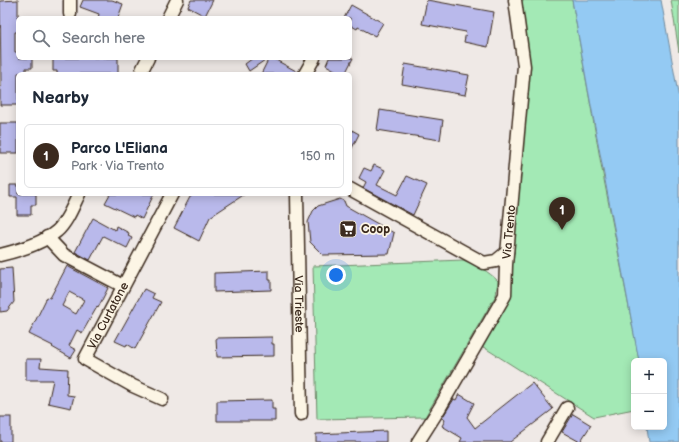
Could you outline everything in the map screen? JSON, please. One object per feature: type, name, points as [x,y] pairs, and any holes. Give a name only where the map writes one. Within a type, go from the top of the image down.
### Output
[{"type":"street","points":[[70,0],[70,14]]},
{"type":"street","points":[[169,16],[177,0]]},
{"type":"street","name":"Via Trento","points":[[418,442],[505,295],[507,252],[524,66],[515,0]]},
{"type":"street","points":[[142,72],[147,60]]},
{"type":"street","points":[[306,72],[313,60]]},
{"type":"street","points":[[352,190],[484,263],[496,261],[507,252]]},
{"type":"street","points":[[0,255],[28,247],[57,231],[66,219],[78,196]]},
{"type":"street","name":"Via Curtatone","points":[[162,399],[133,386],[85,359],[171,196]]},
{"type":"street","name":"Via Trieste","points":[[297,196],[301,414]]},
{"type":"street","points":[[47,237],[64,255],[123,286]]},
{"type":"street","points":[[547,442],[567,408]]},
{"type":"green space","points":[[517,0],[572,0],[601,164],[638,354],[639,358],[631,358],[631,410],[594,417],[477,343],[505,295],[524,66]]},
{"type":"green space","points":[[671,0],[679,0],[679,52]]},
{"type":"green space","points":[[463,260],[482,269],[498,281],[496,295],[425,417],[317,419],[313,266]]},
{"type":"water","points":[[572,0],[661,0],[679,99],[679,442],[649,442],[647,430],[667,430],[667,358],[638,358]]},
{"type":"building","points":[[18,0],[18,16],[16,16],[15,32],[16,60],[32,60],[32,68],[26,68],[26,72],[16,72],[16,105],[0,105],[0,1]]},
{"type":"building","points":[[83,0],[112,0],[123,4],[119,16],[98,16],[99,14],[80,7]]},
{"type":"building","points":[[191,0],[213,0],[205,16],[188,7]]},
{"type":"building","points":[[427,0],[494,12],[488,47],[464,42],[466,32],[422,24]]},
{"type":"building","points":[[351,5],[383,23],[375,36],[358,27],[357,29],[352,26],[352,16],[345,16]]},
{"type":"building","points":[[53,60],[118,60],[118,72],[53,71]]},
{"type":"building","points":[[250,60],[265,60],[249,71],[245,64]]},
{"type":"building","points":[[268,60],[276,60],[298,72],[262,72]]},
{"type":"building","points":[[328,60],[352,60],[346,72],[338,72],[326,65]]},
{"type":"building","points":[[405,64],[469,75],[465,95],[402,84]]},
{"type":"building","points":[[380,110],[443,120],[440,140],[377,130]]},
{"type":"building","points":[[0,123],[16,123],[16,153],[0,153]]},
{"type":"building","points":[[352,130],[359,134],[352,148]]},
{"type":"building","points":[[374,165],[385,170],[377,185],[397,195],[407,176],[427,185],[413,215],[363,188],[366,182],[359,178],[364,168],[371,171]]},
{"type":"building","points":[[10,185],[16,185],[16,196],[36,196],[36,205],[31,205],[31,215],[17,215],[17,197],[10,197]]},
{"type":"building","points":[[109,196],[153,196],[142,219],[135,215],[134,217],[105,203]]},
{"type":"building","points":[[242,196],[210,217],[199,241],[174,228],[190,197]]},
{"type":"building","name":"Coop","points":[[340,199],[344,201],[346,206],[394,233],[389,254],[323,255],[310,242],[308,222],[313,211],[318,206]]},
{"type":"building","points":[[93,218],[115,230],[116,226],[129,233],[128,236],[132,238],[127,248],[103,236],[90,260],[75,252]]},
{"type":"building","points":[[67,266],[108,288],[98,308],[97,307],[82,333],[77,330],[69,346],[76,350],[71,358],[52,347],[53,346],[29,334],[47,297],[50,298]],"holes":[[[69,292],[84,300],[76,314],[62,306]]]},
{"type":"building","points":[[12,268],[14,302],[7,311],[0,312],[0,269]]},
{"type":"building","points":[[269,271],[271,290],[214,292],[214,273]]},
{"type":"building","points":[[144,289],[154,294],[152,298],[161,302],[135,349],[127,344],[126,346],[115,341]]},
{"type":"building","points":[[272,337],[272,344],[274,344],[274,356],[217,357],[216,338]]},
{"type":"building","points":[[26,359],[41,359],[40,367],[68,369],[67,395],[74,396],[71,408],[48,403],[53,380],[26,380]]},
{"type":"building","points":[[532,383],[553,409],[510,442],[460,442],[462,438],[442,426],[445,420],[442,418],[459,394],[474,403],[467,417],[475,428]]},
{"type":"building","points":[[272,400],[272,409],[275,409],[275,421],[217,421],[217,401]]},
{"type":"building","points":[[573,414],[591,425],[580,442],[562,432]]},
{"type":"building","points":[[0,417],[11,417],[11,442],[0,442]]},
{"type":"building","points":[[386,431],[386,442],[316,442],[316,434]]},
{"type":"place","name":"Coop","points":[[348,229]]},
{"type":"place","name":"Parco L'Eliana","points":[[562,230]]}]
